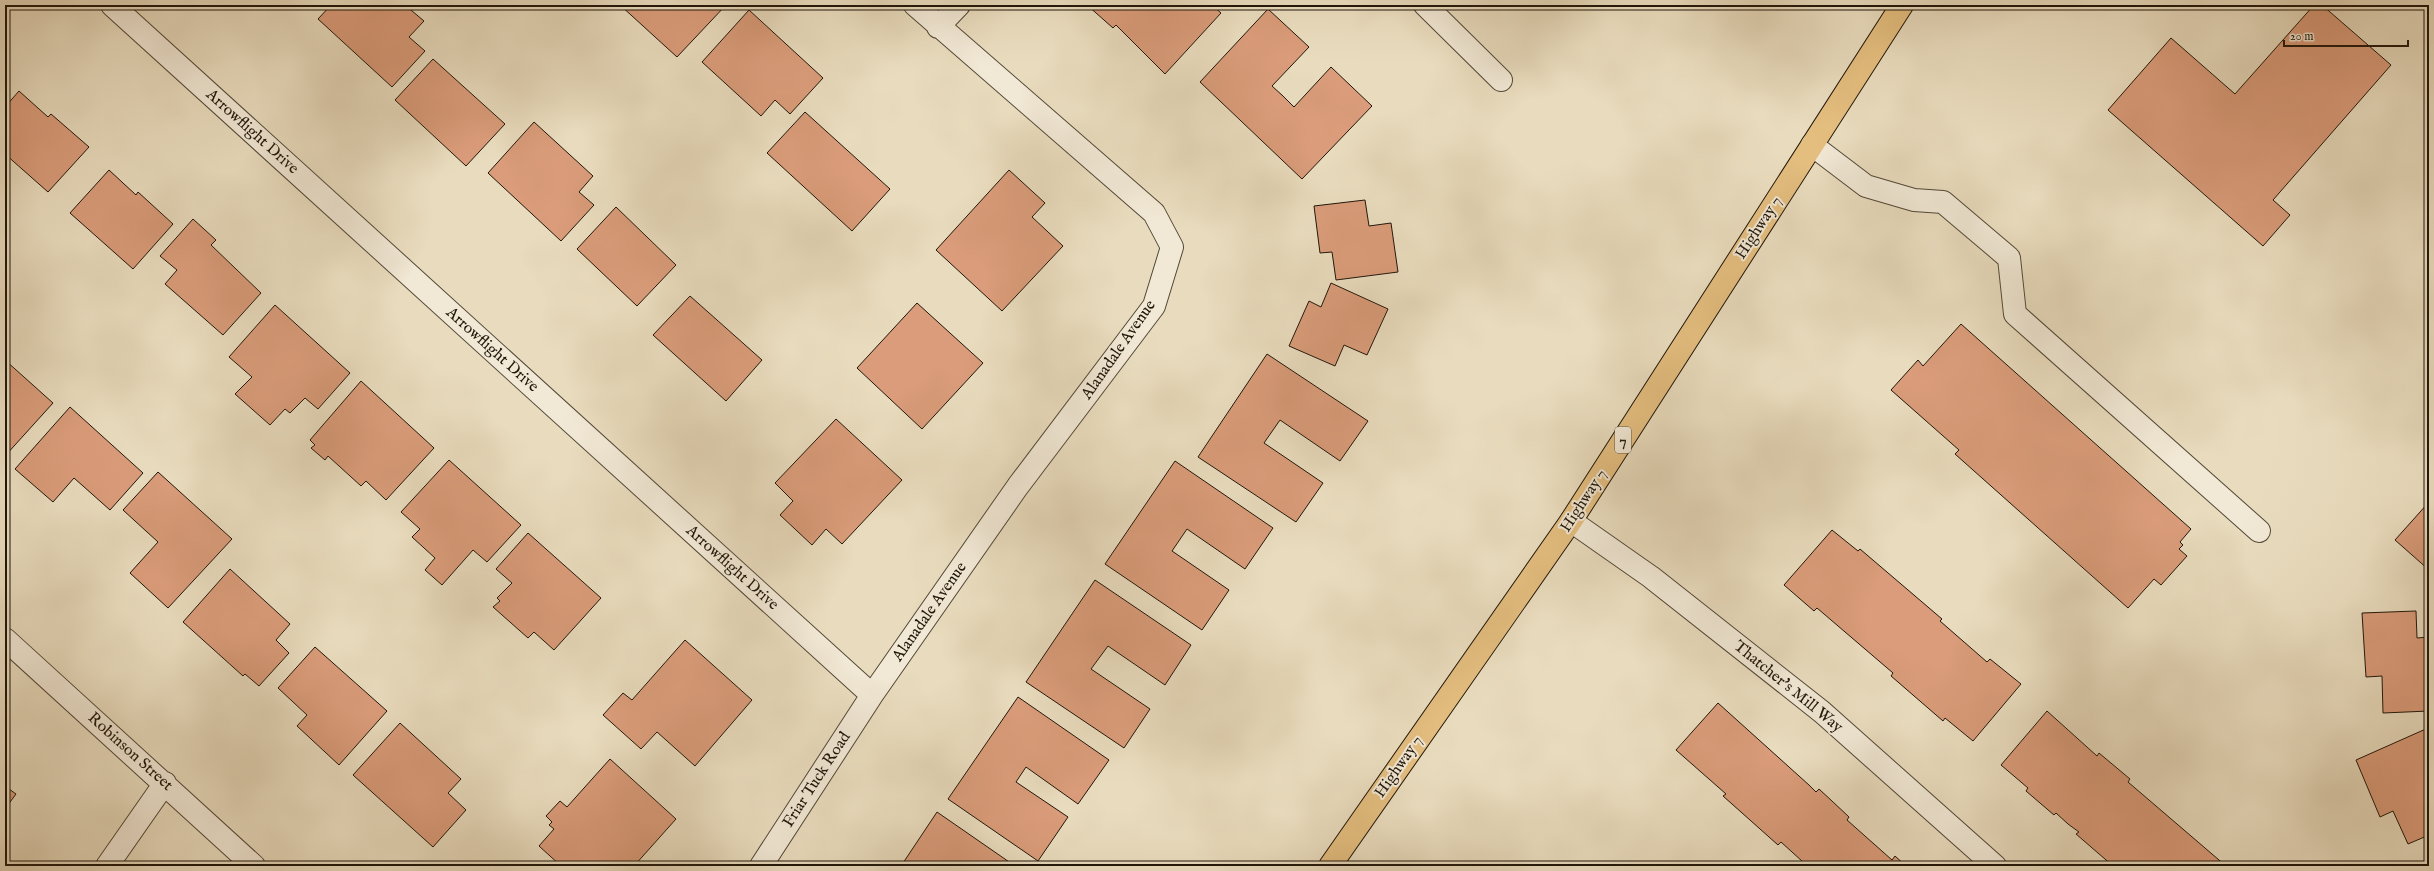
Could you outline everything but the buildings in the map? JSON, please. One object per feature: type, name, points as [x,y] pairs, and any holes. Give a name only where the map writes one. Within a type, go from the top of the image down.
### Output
[{"type":"main road","name":"Highway 7","points":[[1330,866],[1571,521],[1902,5]]},
{"type":"street","name":"Arrowflight Drive","points":[[112,5],[872,695]]},
{"type":"street","name":"Alanadale Avenue","points":[[872,695],[1018,486],[1154,306],[1172,247],[1154,213],[938,27],[915,5]]},
{"type":"street","points":[[938,27],[959,5]]},
{"type":"street","points":[[1426,5],[1501,80]]},
{"type":"street","points":[[1812,145],[1866,186],[1914,200],[1943,202],[2009,258],[2015,314],[2259,531]]},
{"type":"street","name":"Thatcher's Mill Way","points":[[1571,521],[1651,577],[1822,712],[1995,866]]},
{"type":"street","name":"Robinson Street","points":[[5,639],[165,783],[254,866]]},
{"type":"street","name":"Friar Tuck Road","points":[[761,866],[872,695]]},
{"type":"street","points":[[107,866],[165,783]]}]
